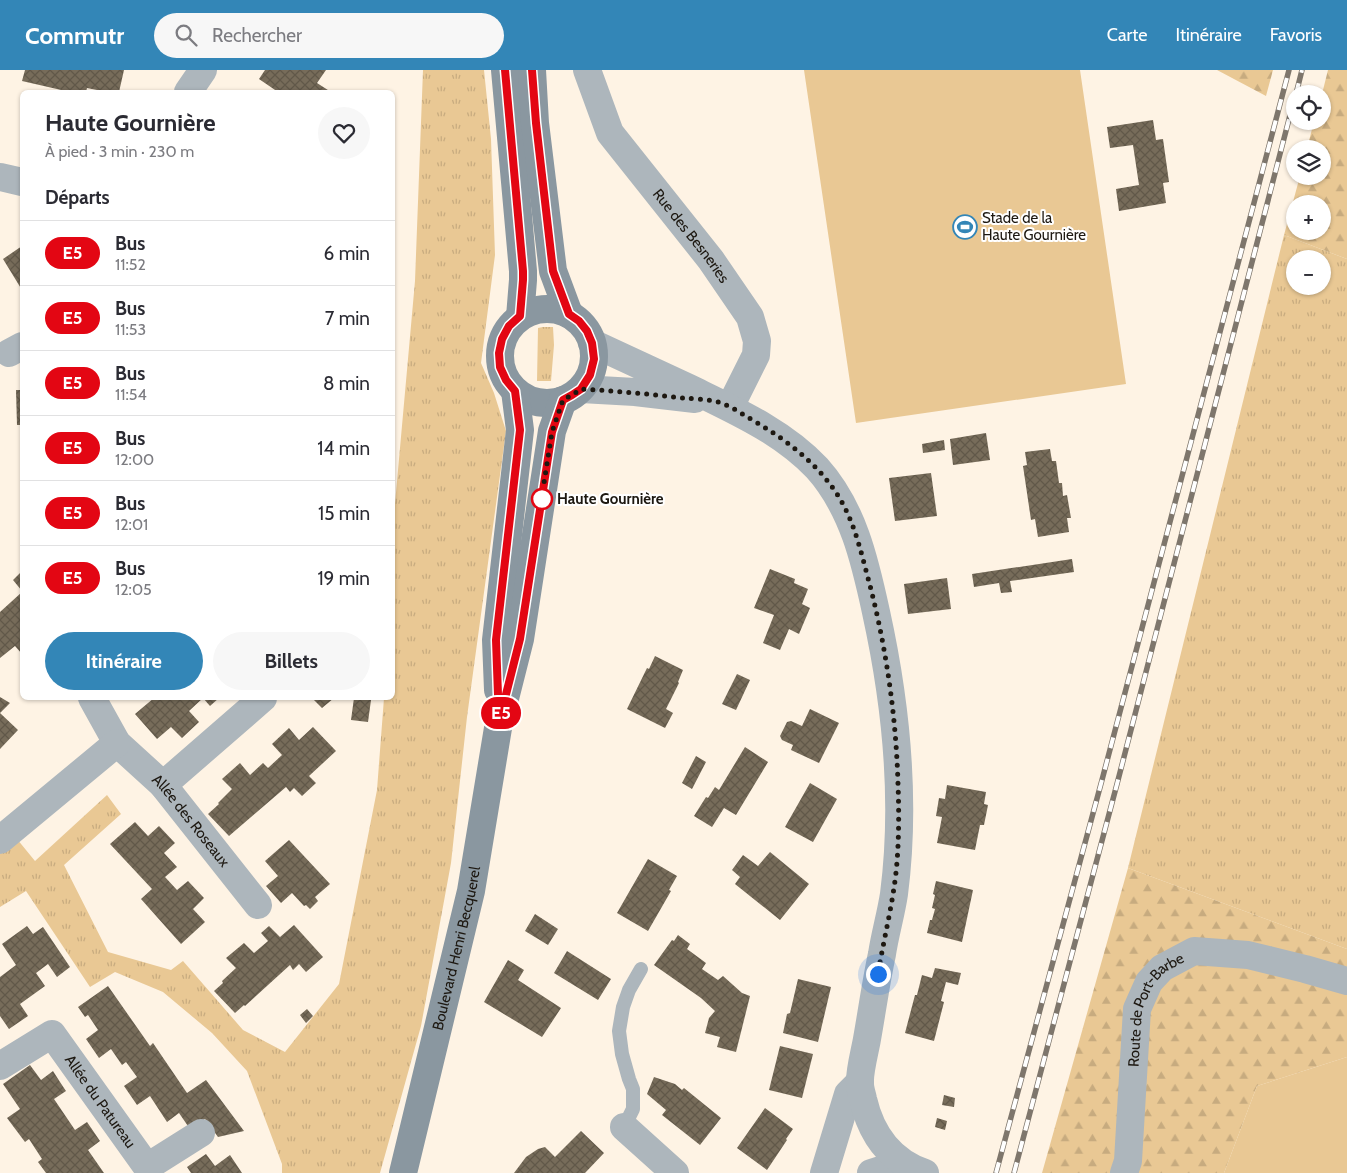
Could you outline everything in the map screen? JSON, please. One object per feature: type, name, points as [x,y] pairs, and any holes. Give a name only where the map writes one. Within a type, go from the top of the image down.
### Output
[{"type":"main road","points":[[505,70],[523,271],[520,316]]},
{"type":"main road","points":[[532,70],[536,123],[553,271],[569,314]]},
{"type":"main road","points":[[544,308],[557,309],[569,314],[579,321],[587,331],[592,343],[594,359],[590,375],[572,394],[550,403],[526,398],[515,391],[506,380],[500,367],[499,353],[502,339],[509,326],[520,316],[531,311],[544,308]]},
{"type":"main road","name":"Boulevard Henri Becquerel","points":[[499,722],[496,640],[520,430],[515,391]]},
{"type":"main road","name":"Boulevard Henri Becquerel","points":[[403,1173],[471,891],[499,722],[520,639],[552,432],[572,394]]},
{"type":"street","name":"Rue des Besneries","points":[[587,70],[610,133],[711,260],[750,316],[758,341],[756,355],[723,404]]},
{"type":"street","points":[[0,177],[20,182]]},
{"type":"street","points":[[592,343],[723,404],[776,433],[818,469],[835,492],[850,519],[861,550],[872,593],[890,688],[897,744],[899,826],[894,897],[881,956],[860,1082],[866,1112],[880,1140],[889,1152],[913,1168]]},
{"type":"street","points":[[572,394],[635,392],[723,404]]},
{"type":"street","name":"Allée des Roseaux","points":[[93,700],[117,743],[163,785],[258,905]]},
{"type":"street","points":[[163,785],[262,700]]},
{"type":"street","points":[[0,840],[117,743]]},
{"type":"street","name":"Route de Port-Barbe","points":[[1124,1173],[1128,1161],[1137,1009],[1149,982],[1162,968],[1194,951],[1248,954],[1347,981]]},
{"type":"street","name":"Allée du Patureau","points":[[0,1066],[52,1034],[147,1167],[201,1133]]},
{"type":"street","points":[[824,1173],[848,1094],[860,1082]]},
{"type":"street","points":[[624,1126],[675,1173]]},
{"type":"street","points":[[871,1173],[913,1168]]},
{"type":"lane","points":[[624,1126],[633,1109],[633,1089],[628,1079],[619,1031],[623,1007],[629,990],[641,969]]},
{"type":"green space","points":[[423,70],[484,70],[491,139],[495,255],[481,363],[494,393],[506,431],[467,717],[451,863],[421,1026],[380,1173],[282,1173],[282,1164],[247,1071],[212,1033],[163,992],[115,972],[90,987],[26,891],[0,907],[0,854],[17,839],[35,861],[107,795],[121,814],[64,865],[108,952],[171,970],[183,961],[243,1030],[285,1052],[339,984],[377,790],[384,700],[395,700],[395,504],[415,281]]},
{"type":"green space","name":"Stade de la Haute Gournière","points":[[804,70],[1080,70],[1126,384],[856,423]]},
{"type":"green space","points":[[1217,70],[1273,70],[1266,96]]},
{"type":"green space","points":[[1328,70],[1347,70],[1347,259],[1331,253],[1331,250],[1323,250],[1297,240],[1331,240],[1331,195],[1295,195],[1298,185],[1331,185],[1331,140],[1309,140],[1312,130],[1331,130],[1331,85],[1324,85]]},
{"type":"green space","points":[[1284,235],[1286,236],[1286,240],[1297,240],[1323,250],[1286,250],[1286,295],[1331,295],[1331,253],[1347,259],[1347,949],[1128,868]]},
{"type":"green space","points":[[553,327],[554,345],[551,381],[537,381],[538,328]]},
{"type":"green space","points":[[1128,868],[1347,949],[1347,1057],[1257,1086],[1224,1173],[1042,1173]]},
{"type":"green space","points":[[1347,1057],[1347,1173],[1224,1173],[1257,1086]]},
{"type":"building","points":[[25,70],[124,70],[119,90],[87,88],[86,90],[61,90],[22,81]]},
{"type":"building","points":[[265,70],[326,70],[317,83],[328,90],[275,90],[259,79]]},
{"type":"building","points":[[1153,120],[1156,140],[1163,139],[1169,182],[1163,183],[1166,203],[1119,211],[1116,189],[1139,185],[1133,145],[1110,148],[1107,127]]},
{"type":"building","points":[[20,247],[20,287],[3,259]]},
{"type":"building","points":[[16,390],[20,390],[20,425],[17,425]]},
{"type":"building","points":[[986,433],[990,460],[953,465],[950,439]]},
{"type":"building","points":[[944,440],[945,450],[923,453],[922,444]]},
{"type":"building","points":[[1050,449],[1052,461],[1056,461],[1059,483],[1062,483],[1063,496],[1067,495],[1071,518],[1067,518],[1069,532],[1038,537],[1035,519],[1031,520],[1023,466],[1027,465],[1025,452]]},
{"type":"building","points":[[931,473],[937,516],[895,521],[889,478]]},
{"type":"building","points":[[1072,559],[1074,572],[1010,581],[1012,592],[1001,593],[999,583],[974,587],[972,574]]},
{"type":"building","points":[[770,569],[795,579],[794,583],[808,589],[802,604],[810,608],[799,634],[789,629],[780,650],[763,643],[774,615],[754,608]]},
{"type":"building","points":[[20,573],[20,589],[13,580]]},
{"type":"building","points":[[947,578],[951,609],[908,614],[904,584]]},
{"type":"building","points":[[20,594],[20,652],[15,646],[0,658],[0,612]]},
{"type":"building","points":[[655,656],[683,670],[679,683],[666,709],[673,713],[665,728],[627,709]]},
{"type":"building","points":[[737,674],[750,680],[736,710],[722,704]]},
{"type":"building","points":[[0,697],[10,703],[0,713]]},
{"type":"building","points":[[152,700],[201,700],[189,711],[199,722],[182,738],[171,727],[157,739],[135,714]]},
{"type":"building","points":[[205,700],[217,700],[210,706]]},
{"type":"building","points":[[314,700],[332,700],[322,708]]},
{"type":"building","points":[[354,700],[371,700],[368,722],[351,720]]},
{"type":"building","points":[[810,709],[839,723],[819,763],[791,750],[793,745],[782,740],[780,736],[787,722],[791,721],[802,726]]},
{"type":"building","points":[[0,713],[18,730],[0,749]]},
{"type":"building","points":[[313,727],[336,751],[309,776],[316,783],[302,796],[294,788],[290,792],[286,787],[229,836],[208,814],[232,789],[222,779],[240,763],[250,775],[263,763],[268,768],[282,755],[272,744],[289,728],[299,740]]},
{"type":"building","points":[[745,747],[768,762],[736,815],[724,808],[712,827],[694,816],[715,787],[719,790]]},
{"type":"building","points":[[696,756],[706,762],[692,789],[682,783]]},
{"type":"building","points":[[810,783],[837,799],[813,842],[785,827]]},
{"type":"building","points":[[947,785],[986,792],[984,804],[988,805],[984,825],[980,825],[975,850],[937,843],[942,817],[936,816],[939,798],[945,799]]},
{"type":"building","points":[[135,822],[148,836],[159,826],[175,843],[164,853],[177,867],[165,877],[177,890],[188,881],[204,898],[193,909],[205,922],[181,944],[141,899],[152,889],[110,844]]},
{"type":"building","points":[[289,840],[330,884],[315,897],[318,901],[310,909],[306,905],[304,906],[292,893],[281,903],[266,886],[278,876],[265,861]]},
{"type":"building","points":[[770,852],[809,884],[780,920],[735,884],[740,877],[732,870],[743,855],[758,866]]},
{"type":"building","points":[[648,859],[677,876],[669,890],[671,891],[648,931],[617,913]]},
{"type":"building","points":[[936,881],[973,890],[962,942],[927,933],[935,909],[932,908]]},
{"type":"building","points":[[535,914],[558,929],[548,945],[525,931]]},
{"type":"building","points":[[294,925],[323,957],[306,972],[299,964],[293,970],[290,965],[235,1013],[214,991],[236,968],[226,958],[244,943],[254,953],[268,941],[261,933],[269,926],[280,937]]},
{"type":"building","points":[[27,926],[33,934],[43,927],[70,967],[57,977],[48,964],[36,973],[45,986],[20,1004],[28,1016],[9,1029],[0,1016],[0,977],[16,965],[2,944]]},
{"type":"building","points":[[678,935],[690,944],[687,949],[706,963],[702,969],[718,980],[723,976],[742,993],[750,996],[736,1052],[717,1047],[720,1037],[705,1033],[709,1018],[715,1011],[701,998],[654,965],[672,940],[674,941]]},
{"type":"building","points":[[567,951],[611,979],[598,1000],[554,973]]},
{"type":"building","points":[[508,960],[524,970],[518,980],[561,1008],[542,1037],[484,1002]]},
{"type":"building","points":[[935,968],[961,973],[958,985],[946,982],[941,1001],[944,1002],[934,1041],[905,1033],[922,975],[932,978]]},
{"type":"building","points":[[798,979],[831,987],[818,1042],[783,1033]]},
{"type":"building","points":[[108,986],[150,1046],[153,1043],[187,1093],[206,1080],[244,1131],[218,1137],[205,1119],[190,1129],[179,1113],[167,1122],[150,1096],[137,1105],[124,1086],[137,1077],[126,1062],[122,1065],[111,1049],[99,1058],[86,1039],[98,1030],[88,1015],[85,1017],[78,1007]]},
{"type":"building","points":[[307,1009],[313,1016],[306,1023],[300,1015]]},
{"type":"building","points":[[780,1046],[813,1054],[802,1098],[769,1090]]},
{"type":"building","points":[[30,1065],[41,1080],[53,1071],[66,1091],[54,1099],[75,1130],[87,1122],[100,1141],[88,1150],[104,1173],[46,1173],[38,1162],[42,1159],[29,1139],[25,1142],[7,1118],[20,1109],[3,1084]]},
{"type":"building","points":[[654,1077],[675,1084],[682,1090],[684,1088],[721,1118],[700,1145],[662,1115],[666,1110],[647,1094]]},
{"type":"building","points":[[944,1095],[955,1098],[954,1107],[942,1105]]},
{"type":"building","points":[[765,1108],[793,1129],[767,1170],[737,1148]]},
{"type":"building","points":[[937,1118],[947,1121],[945,1130],[935,1127]]},
{"type":"building","points":[[581,1131],[604,1153],[585,1173],[514,1173],[526,1157],[538,1149],[545,1147],[555,1157]]},
{"type":"building","points":[[206,1154],[215,1166],[230,1155],[242,1173],[191,1173],[187,1167]]},
{"type":"railway","points":[[996,1173],[1102,780],[1289,70]]},
{"type":"railway","points":[[1298,85],[1302,70]]},
{"type":"railway","points":[[1014,1173],[1286,130]]},
{"type":"bus line","name":"E5","points":[[505,70],[523,280],[520,316],[509,326],[502,339],[499,353],[500,367],[506,380],[515,391],[520,430],[496,640],[499,722],[520,639],[552,432],[563,400],[581,389],[590,375],[594,359],[592,343],[587,331],[579,321],[569,314],[553,271],[536,123],[532,70]]},
{"type":"place","name":"Stade de la Haute Gournière","points":[[965,227]]},
{"type":"place","name":"Haute Gournière","points":[[542,499]]},
{"type":"route","points":[[542,499],[540,508],[552,432],[563,400],[581,389],[635,392],[716,401],[776,433],[818,469],[835,492],[850,519],[861,550],[872,593],[890,688],[897,744],[899,826],[897,861],[894,897],[878,974]]}]
